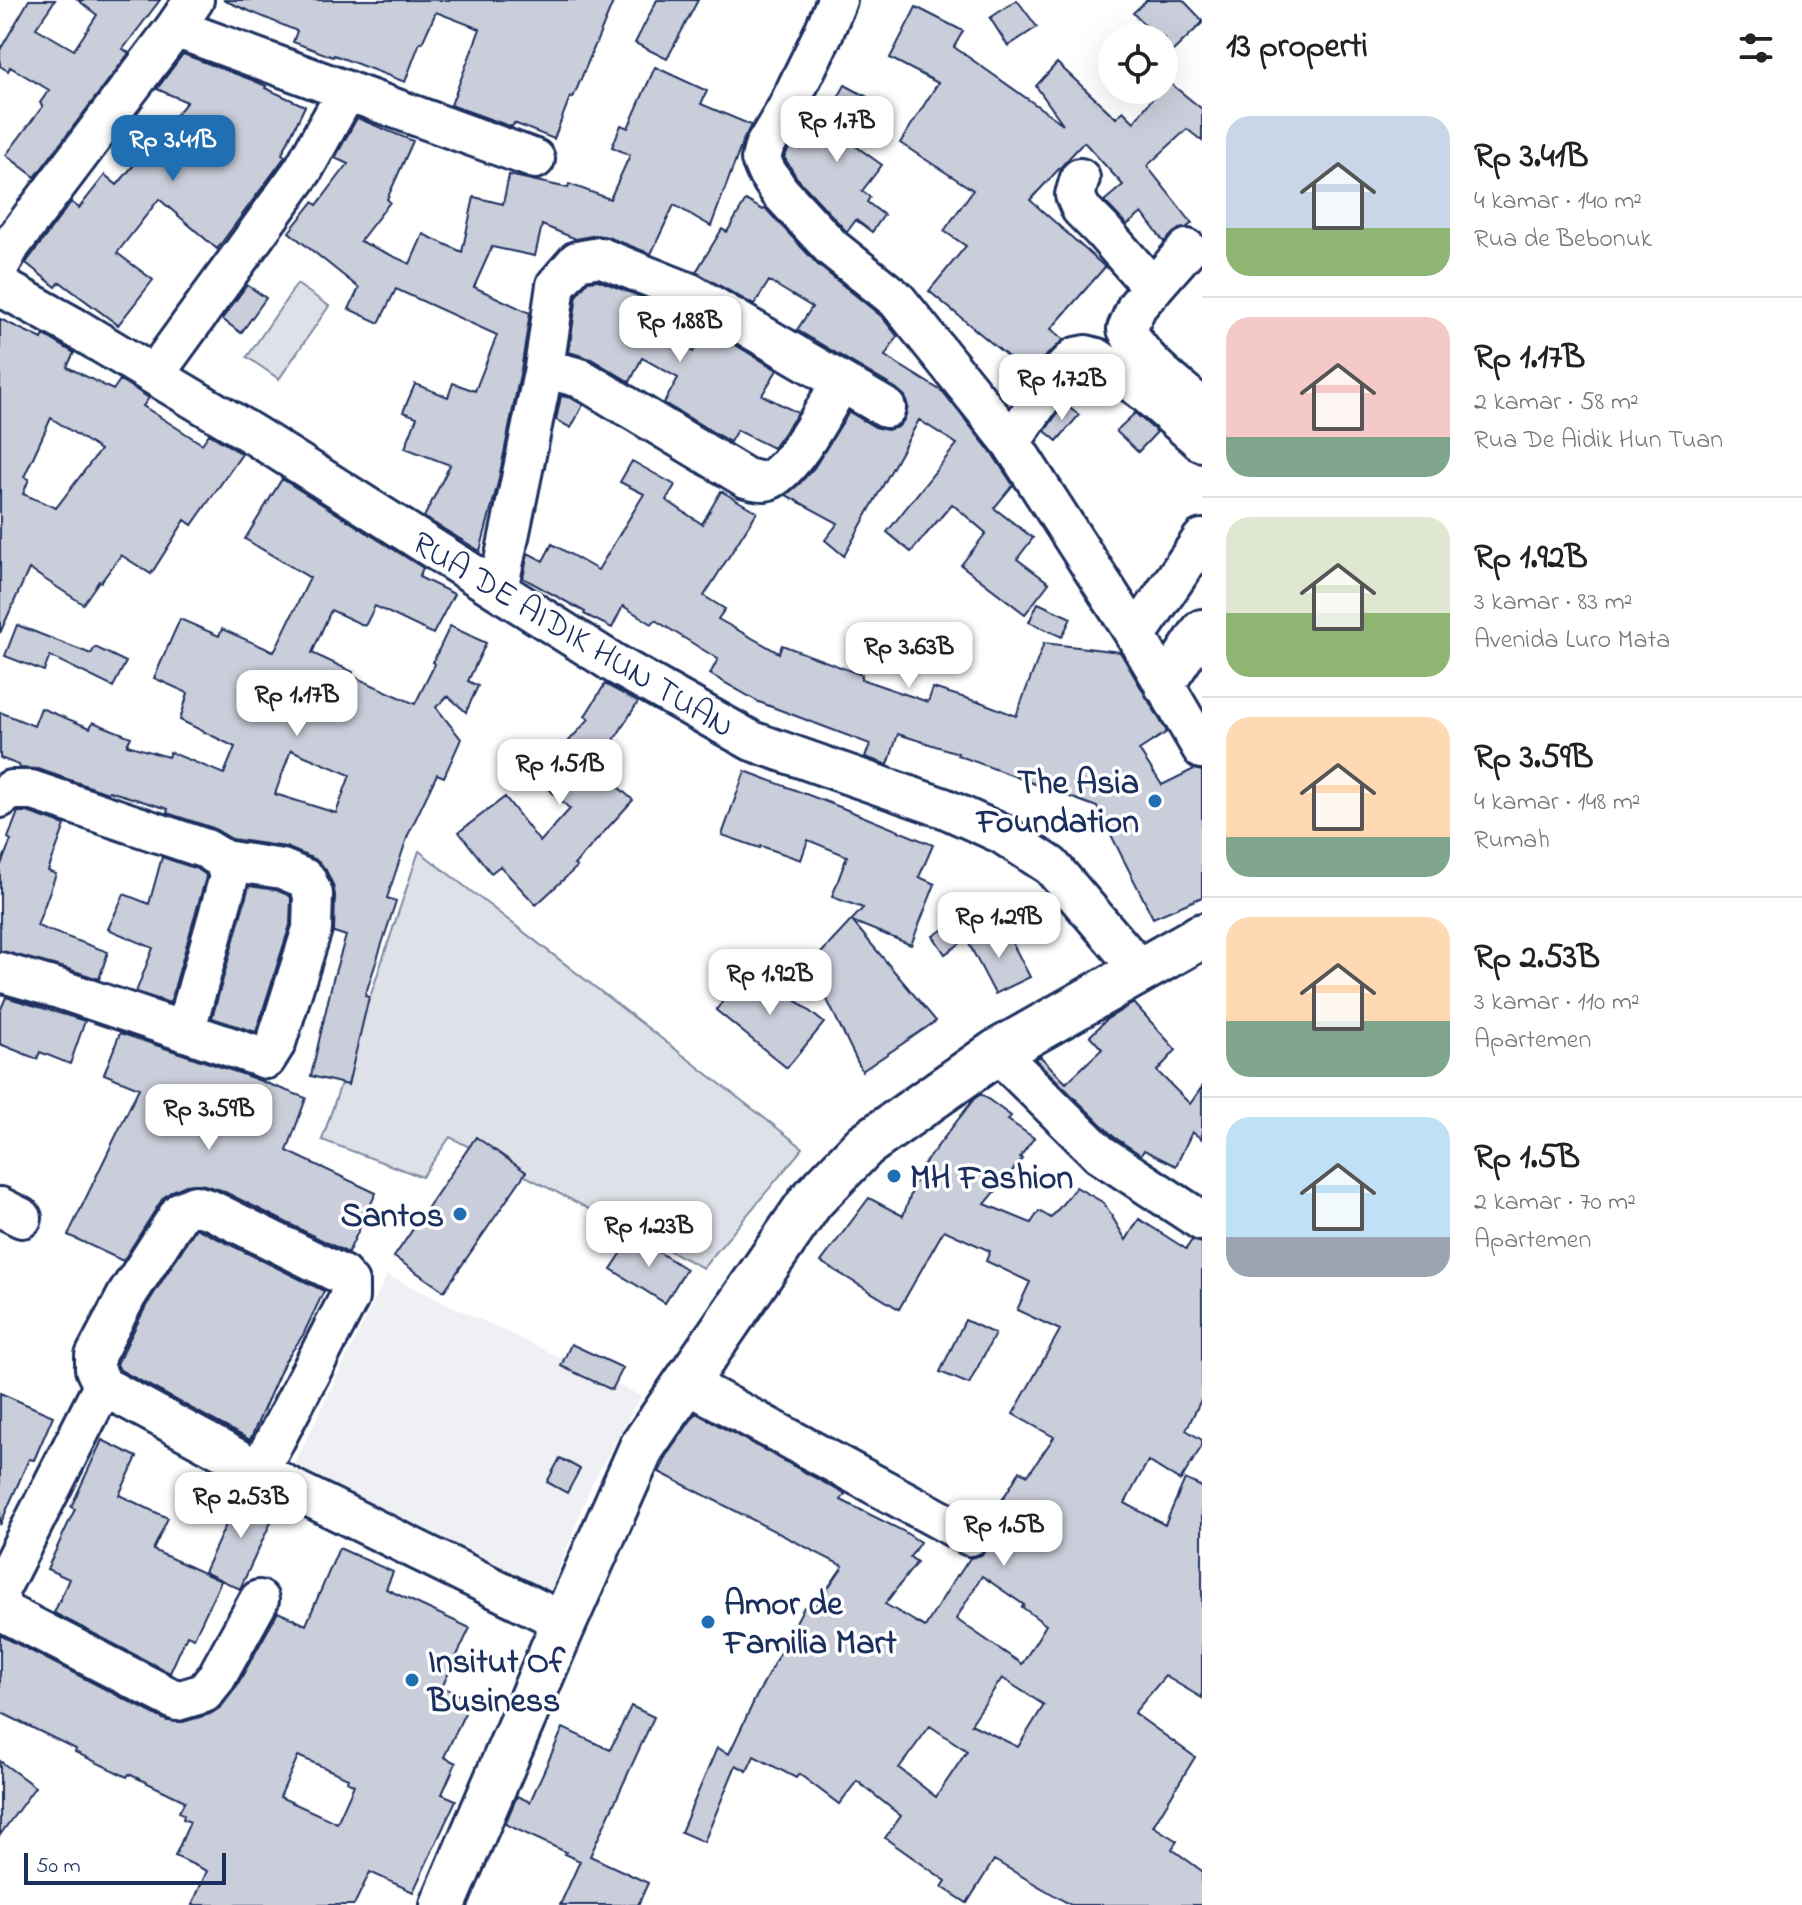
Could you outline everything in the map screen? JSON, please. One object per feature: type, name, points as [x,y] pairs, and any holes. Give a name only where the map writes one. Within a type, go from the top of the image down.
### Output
[{"type":"main road","points":[[443,1905],[642,1447],[811,1201],[865,1145],[997,1052],[1202,936]]},
{"type":"street","points":[[837,0],[786,110],[764,147],[761,159],[766,171],[780,192],[832,248],[897,300],[1011,442],[1136,636],[1202,749]]},
{"type":"street","points":[[4,249],[184,14],[347,91],[535,159]]},
{"type":"street","points":[[154,375],[303,170],[347,91]]},
{"type":"street","points":[[1080,178],[1075,195],[1081,209],[1153,288]]},
{"type":"street","points":[[1187,249],[1137,306],[1127,329],[1134,344],[1202,407]]},
{"type":"street","points":[[498,590],[544,368],[556,285],[577,261],[600,257],[690,293],[886,408]]},
{"type":"street","name":"RUA DE AIDIK HUN TUAN","points":[[0,286],[257,437],[615,664],[752,741],[944,808],[1002,834],[1051,866],[1140,970]]},
{"type":"street","points":[[1011,442],[1056,377],[1076,357],[1086,355],[1097,358],[1141,389],[1202,442]]},
{"type":"street","points":[[544,368],[580,378],[746,478],[765,481],[778,475],[795,457],[841,382]]},
{"type":"street","points":[[1136,636],[1202,539]]},
{"type":"street","points":[[1164,686],[1202,629]]},
{"type":"street","points":[[0,798],[11,790],[31,790],[206,849],[224,860],[282,869],[306,879],[313,894],[312,929],[276,1043],[266,1059],[0,972]]},
{"type":"street","points":[[185,1032],[229,877],[224,860]]},
{"type":"street","points":[[997,1052],[1100,1154],[1202,1221]]},
{"type":"street","points":[[259,1471],[349,1298],[349,1283],[342,1275],[195,1205],[181,1211],[127,1295],[95,1356],[95,1369],[103,1386],[259,1471],[297,1491],[564,1622]]},
{"type":"street","points":[[686,1383],[970,1536]]},
{"type":"street","points":[[0,1589],[103,1386]]},
{"type":"street","points":[[0,1600],[4,1612],[177,1701],[204,1693],[216,1678],[259,1600]]},
{"type":"shaded area","points":[[297,284],[329,306],[279,379],[247,357]]},
{"type":"shaded area","points":[[419,851],[803,1148],[703,1268],[450,1137],[422,1177],[322,1140]]},
{"type":"shaded area","points":[[387,1275],[641,1396],[591,1485],[550,1592],[292,1469]]},
{"type":"building","points":[[29,0],[55,0],[36,28],[74,50],[97,15],[78,0],[160,0],[123,49],[129,53],[35,177],[6,155],[43,106],[40,103],[49,90],[10,67],[8,71],[0,66],[0,50]]},
{"type":"building","points":[[223,0],[614,0],[554,139],[514,123],[512,127],[451,105],[480,29],[436,12],[420,42],[405,82],[293,42],[297,31]]},
{"type":"building","points":[[657,0],[698,0],[667,59],[635,43]]},
{"type":"building","points":[[1017,0],[1037,27],[1008,46],[990,18]]},
{"type":"building","points":[[1147,0],[1183,0],[1202,23],[1178,46],[1178,24],[1144,24],[1133,13]]},
{"type":"building","points":[[916,7],[963,31],[954,47],[1063,124],[1036,86],[1057,63],[1116,118],[1123,111],[1134,122],[1148,104],[1178,104],[1178,90],[1202,109],[1202,141],[1187,129],[1147,166],[1192,223],[1164,242],[1142,213],[1127,225],[1104,201],[1123,185],[1084,142],[1030,200],[1105,267],[1051,329],[1064,340],[1040,361],[1030,375],[929,291],[966,246],[944,231],[973,190],[900,143],[938,83],[890,58]]},
{"type":"building","points":[[183,54],[252,80],[305,106],[282,154],[284,158],[217,249],[159,199],[117,253],[153,280],[118,325],[60,282],[56,287],[26,263],[71,202],[79,208],[105,175],[117,185],[187,102],[157,89]]},
{"type":"building","points":[[655,67],[707,91],[701,104],[751,125],[711,226],[674,205],[651,254],[608,237],[596,235],[576,239],[542,225],[535,256],[492,247],[474,287],[530,313],[498,483],[480,551],[424,517],[450,465],[405,448],[417,417],[403,412],[415,384],[448,397],[453,383],[475,391],[497,335],[396,289],[379,323],[349,309],[359,288],[289,232],[313,202],[317,205],[348,164],[335,158],[357,118],[413,141],[387,199],[390,202],[360,241],[410,264],[423,234],[462,252],[474,197],[503,204],[509,175],[568,188],[569,184],[610,199],[630,155],[612,147],[621,125],[628,128]]},
{"type":"building","points":[[845,85],[869,98],[846,139],[882,165],[862,191],[870,197],[867,202],[884,215],[872,232],[856,220],[847,232],[797,178],[784,157],[804,123],[819,132]]},
{"type":"building","points":[[746,200],[763,210],[765,208],[818,265],[881,316],[897,336],[885,356],[943,392],[993,455],[1013,485],[994,508],[1033,538],[1017,559],[1049,583],[1025,614],[961,565],[986,533],[952,504],[911,552],[887,532],[957,444],[919,420],[844,556],[825,540],[838,523],[786,495],[814,468],[849,412],[875,427],[887,430],[898,427],[908,407],[905,396],[897,389],[797,330],[812,307],[769,281],[754,305],[696,272],[722,229],[727,232]]},
{"type":"building","points":[[598,280],[667,307],[654,330],[693,352],[707,328],[777,370],[762,395],[798,413],[773,448],[737,430],[730,442],[664,403],[678,378],[642,358],[630,382],[591,359],[569,352],[577,295],[588,281]]},
{"type":"building","points":[[247,285],[266,298],[241,333],[222,319]]},
{"type":"building","points":[[0,319],[42,339],[44,335],[74,353],[67,367],[113,390],[120,380],[149,398],[143,406],[202,444],[209,434],[242,454],[192,525],[185,520],[151,574],[121,555],[83,604],[29,569],[0,633]],"holes":[[[51,418],[100,450],[56,508],[23,494],[29,479],[24,477]]]},
{"type":"building","points":[[561,396],[583,405],[571,428],[556,420]]},
{"type":"building","points":[[1064,404],[1079,415],[1057,441],[1045,431]]},
{"type":"building","points":[[1135,413],[1157,432],[1138,452],[1116,431]]},
{"type":"building","points":[[632,461],[675,485],[666,500],[702,524],[721,491],[757,512],[704,596],[725,609],[718,619],[779,653],[782,645],[862,675],[861,679],[928,702],[933,688],[1016,716],[1044,643],[1120,652],[1167,732],[1139,750],[1162,785],[1194,769],[1202,771],[1202,897],[1153,918],[1097,807],[958,753],[898,734],[888,765],[865,757],[870,744],[759,702],[710,674],[718,659],[655,620],[652,624],[623,606],[612,628],[523,578],[528,553],[543,561],[552,544],[598,570],[644,494],[620,482]]},
{"type":"building","points":[[282,479],[423,568],[419,577],[454,594],[433,634],[375,606],[365,626],[331,610],[312,653],[353,672],[352,676],[415,704],[450,626],[486,643],[468,681],[478,686],[466,712],[448,696],[436,707],[461,739],[444,777],[437,774],[408,835],[387,898],[396,901],[365,996],[369,997],[348,1085],[311,1076],[346,936],[334,932],[333,885],[326,870],[315,859],[286,847],[232,839],[213,828],[167,813],[168,809],[38,769],[20,768],[0,758],[0,712],[34,726],[41,708],[90,728],[93,722],[131,737],[127,745],[168,757],[170,752],[224,774],[235,747],[180,720],[188,693],[154,678],[180,619],[219,636],[222,629],[274,652],[310,578],[245,539]],"holes":[[[291,750],[350,775],[336,813],[275,794]]]},
{"type":"building","points":[[1038,603],[1071,618],[1062,637],[1029,622]]},
{"type":"building","points":[[17,625],[91,654],[95,647],[126,662],[113,687],[50,656],[44,671],[5,656]]},
{"type":"building","points":[[605,684],[638,702],[602,759],[607,764],[600,771],[633,800],[574,865],[577,867],[536,905],[500,866],[491,873],[459,832],[505,797],[540,842],[570,809],[536,777],[589,719],[585,716]]},
{"type":"building","points":[[745,771],[933,845],[919,877],[935,884],[911,945],[852,921],[936,1021],[862,1071],[810,965],[863,908],[832,897],[847,856],[808,840],[801,860],[722,835]]},
{"type":"building","points":[[18,812],[65,825],[48,871],[56,874],[37,926],[108,952],[99,979],[0,951],[0,867]]},
{"type":"building","points":[[162,857],[197,869],[206,877],[170,1003],[136,992],[153,948],[108,929],[124,894],[149,904]]},
{"type":"building","points":[[249,886],[276,890],[291,899],[290,925],[256,1032],[212,1018]]},
{"type":"building","points":[[950,925],[962,942],[945,954],[933,936]]},
{"type":"building","points":[[1003,925],[1030,977],[995,994],[968,942]]},
{"type":"building","points":[[752,965],[824,1023],[787,1068],[716,1010]]},
{"type":"building","points":[[6,997],[85,1021],[70,1064],[40,1052],[37,1059],[0,1044],[0,1011]]},
{"type":"building","points":[[1134,1003],[1176,1050],[1157,1071],[1190,1104],[1202,1087],[1202,1139],[1192,1132],[1176,1166],[1144,1150],[1141,1155],[1114,1137],[1035,1059],[1040,1056],[1066,1083],[1102,1049],[1090,1036],[1107,1019]]},
{"type":"building","points":[[120,1033],[306,1098],[287,1151],[376,1193],[348,1253],[221,1190],[201,1184],[186,1185],[163,1198],[123,1261],[68,1235],[139,1088],[104,1074]]},
{"type":"building","points":[[981,1094],[1011,1116],[1008,1120],[1034,1138],[1020,1157],[1022,1159],[985,1204],[1031,1223],[1039,1211],[1051,1218],[1076,1187],[1104,1203],[1126,1240],[1139,1219],[1186,1249],[1192,1240],[1202,1243],[1202,1398],[1186,1430],[1202,1440],[1202,1446],[1180,1481],[1148,1461],[1125,1503],[1165,1525],[1185,1479],[1202,1487],[1202,1698],[1165,1676],[1134,1713],[1195,1757],[1153,1826],[1177,1841],[1172,1849],[1202,1871],[1202,1905],[1071,1905],[994,1860],[967,1903],[942,1887],[946,1881],[885,1838],[901,1816],[857,1781],[839,1804],[799,1774],[796,1778],[754,1756],[747,1771],[736,1765],[704,1842],[681,1832],[717,1748],[729,1754],[804,1607],[812,1611],[843,1566],[659,1472],[696,1413],[845,1494],[841,1500],[920,1542],[910,1557],[917,1562],[885,1604],[925,1627],[970,1558],[981,1555],[989,1547],[992,1535],[988,1523],[1020,1471],[1028,1475],[1054,1437],[1013,1414],[1060,1330],[1017,1310],[1030,1282],[986,1261],[990,1251],[944,1230],[899,1309],[821,1262],[869,1198],[903,1216],[920,1169]],"holes":[[[982,1576],[1024,1605],[1022,1607],[1046,1625],[1022,1664],[956,1619]],[[1002,1678],[1044,1705],[1018,1747],[971,1724]],[[930,1726],[967,1751],[936,1797],[899,1768]]]},
{"type":"building","name":"Santos","points":[[476,1137],[526,1172],[444,1291],[394,1257]]},
{"type":"building","points":[[196,1228],[324,1291],[303,1335],[284,1363],[250,1440],[120,1370],[117,1364],[146,1306]]},
{"type":"building","points":[[633,1236],[686,1269],[665,1303],[611,1269]]},
{"type":"building","points":[[965,1320],[995,1334],[969,1384],[940,1372]]},
{"type":"building","points":[[571,1344],[623,1368],[612,1390],[561,1366]]},
{"type":"building","points":[[0,1393],[53,1416],[34,1460],[29,1459],[0,1525]]},
{"type":"building","points":[[102,1440],[137,1457],[119,1495],[168,1518],[153,1550],[221,1581],[194,1638],[187,1635],[170,1673],[54,1613],[69,1579],[47,1569]]},
{"type":"building","points":[[560,1458],[580,1469],[567,1493],[547,1482]]},
{"type":"building","points":[[248,1489],[275,1504],[267,1520],[271,1522],[240,1589],[204,1572],[235,1505],[239,1507]]},
{"type":"building","points":[[339,1548],[393,1572],[386,1589],[470,1628],[442,1687],[471,1700],[444,1757],[456,1763],[442,1794],[456,1800],[413,1892],[370,1872],[354,1905],[192,1905],[207,1871],[175,1856],[190,1822],[183,1819],[184,1815],[179,1812],[185,1801],[75,1752],[76,1749],[0,1712],[0,1635],[167,1721],[183,1722],[210,1714],[221,1707],[235,1689],[278,1612],[306,1625]],"holes":[[[298,1756],[348,1778],[347,1781],[354,1785],[337,1823],[280,1797]]]},
{"type":"building","points":[[631,1706],[654,1717],[590,1856],[648,1883],[638,1905],[560,1905],[580,1861],[505,1824],[517,1796],[530,1802],[563,1728],[610,1750]]},
{"type":"building","points":[[0,1761],[35,1787],[0,1835]]},
{"type":"place","name":"The Asia Foundation","points":[[1155,801]]},
{"type":"place","name":"MH Fashion","points":[[894,1176]]},
{"type":"place","name":"Santos","points":[[460,1214]]},
{"type":"place","name":"Amor de Familia Mart","points":[[708,1622]]},
{"type":"place","name":"Insitut Of Business","points":[[412,1680]]}]
